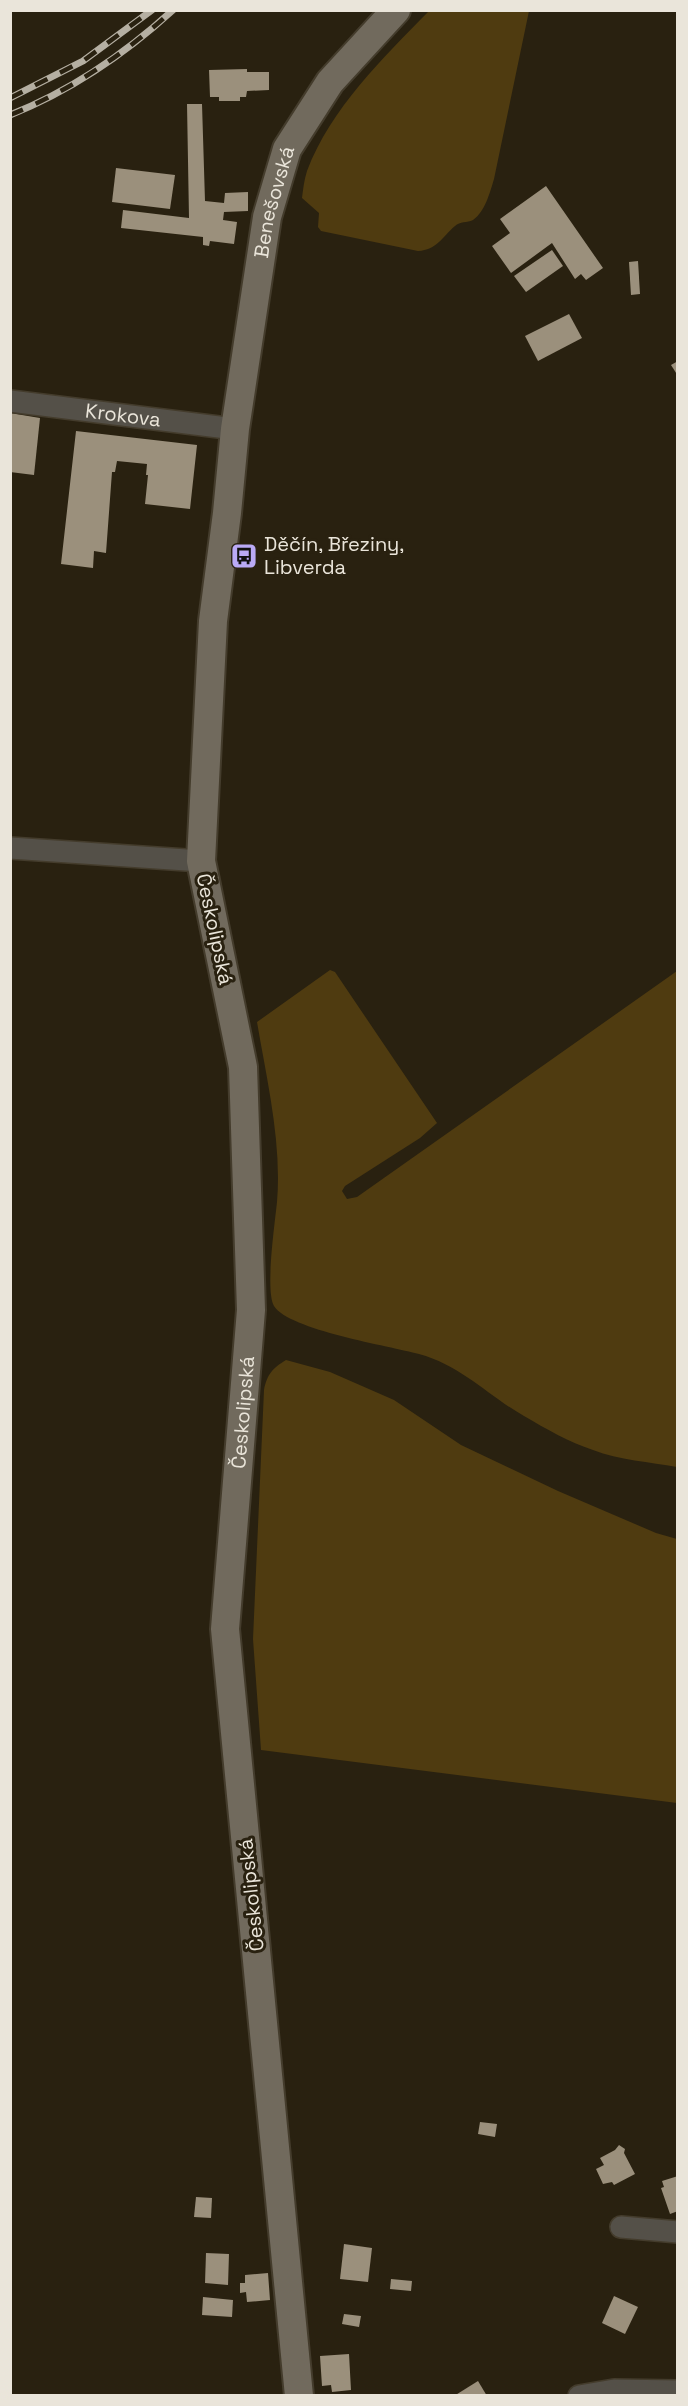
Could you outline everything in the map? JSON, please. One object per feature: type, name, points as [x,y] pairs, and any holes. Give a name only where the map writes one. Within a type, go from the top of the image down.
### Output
[{"type":"main road","name":"Benešovská","points":[[235,429],[267,217],[287,149],[330,82],[396,10]]},
{"type":"main road","name":"Českolipská","points":[[235,429],[213,621],[201,861],[243,1066],[251,1310],[225,1629],[299,2396]]},
{"type":"street","name":"Krokova","points":[[10,401],[235,429]]},
{"type":"street","points":[[10,848],[201,861]]},
{"type":"street","points":[[621,2227],[678,2232]]},
{"type":"street","points":[[579,2396],[614,2390],[678,2391]]},
{"type":"shaded area","points":[[429,11],[529,11],[494,179],[484,207],[473,220],[457,224],[435,246],[425,250],[418,251],[321,231],[318,227],[319,213],[302,198],[307,171],[317,148],[344,105],[360,85]]},
{"type":"shaded area","points":[[330,970],[335,972],[437,1123],[420,1138],[345,1186],[342,1191],[347,1199],[357,1197],[677,971],[677,1467],[613,1456],[584,1447],[532,1421],[461,1373],[434,1359],[319,1330],[283,1315],[274,1306],[271,1298],[270,1272],[278,1180],[276,1135],[257,1022]]},
{"type":"shaded area","points":[[286,1360],[330,1372],[394,1400],[461,1445],[558,1491],[656,1533],[677,1539],[677,1803],[261,1750],[253,1639],[264,1390],[271,1372]]},
{"type":"building","points":[[247,69],[247,72],[269,72],[269,90],[247,91],[246,97],[240,97],[240,101],[219,101],[219,97],[210,97],[209,70]]},
{"type":"building","points":[[187,104],[202,104],[205,201],[224,203],[225,193],[248,192],[248,211],[224,212],[223,220],[237,222],[234,244],[210,241],[209,246],[203,245],[203,237],[121,228],[123,210],[189,218]]},
{"type":"building","points":[[116,168],[175,175],[170,209],[112,202]]},
{"type":"building","points":[[546,186],[603,268],[586,280],[581,274],[575,279],[552,243],[511,273],[492,246],[510,233],[500,219]]},
{"type":"building","points":[[552,250],[563,266],[526,292],[514,276]]},
{"type":"building","points":[[638,261],[640,294],[631,295],[629,262]]},
{"type":"building","points":[[569,314],[582,338],[538,361],[525,336]]},
{"type":"building","points":[[678,361],[678,376],[671,365]]},
{"type":"building","points":[[10,413],[40,418],[34,475],[10,472]]},
{"type":"building","points":[[76,431],[197,445],[190,509],[145,504],[147,464],[117,461],[115,472],[112,472],[106,553],[94,551],[93,568],[61,564]]},
{"type":"building","points":[[480,2122],[497,2124],[495,2137],[478,2134]]},
{"type":"building","points":[[619,2145],[625,2149],[624,2153],[635,2174],[614,2185],[612,2182],[603,2184],[596,2169],[604,2165],[600,2158],[615,2150]]},
{"type":"building","points":[[678,2176],[678,2211],[670,2214],[661,2188],[664,2187],[662,2181]]},
{"type":"building","points":[[196,2197],[212,2198],[211,2218],[194,2217]]},
{"type":"building","points":[[344,2244],[372,2248],[368,2282],[340,2279]]},
{"type":"building","points":[[206,2253],[229,2254],[228,2285],[205,2283]]},
{"type":"building","points":[[268,2273],[270,2300],[247,2302],[246,2292],[240,2293],[240,2283],[245,2283],[245,2275]]},
{"type":"building","points":[[391,2279],[412,2281],[411,2291],[390,2289]]},
{"type":"building","points":[[614,2296],[638,2307],[625,2334],[602,2323]]},
{"type":"building","points":[[203,2297],[233,2300],[232,2317],[202,2315]]},
{"type":"building","points":[[344,2314],[361,2316],[359,2327],[342,2324]]},
{"type":"building","points":[[349,2354],[351,2390],[332,2392],[331,2385],[322,2386],[320,2356]]},
{"type":"building","points":[[478,2381],[487,2396],[454,2396]]},
{"type":"railway","points":[[10,98],[83,61],[152,10]]},
{"type":"railway","points":[[10,115],[76,83],[117,56],[173,10]]},
{"type":"place","name":"Děčín, Březiny, Libverda","points":[[244,556]]}]
